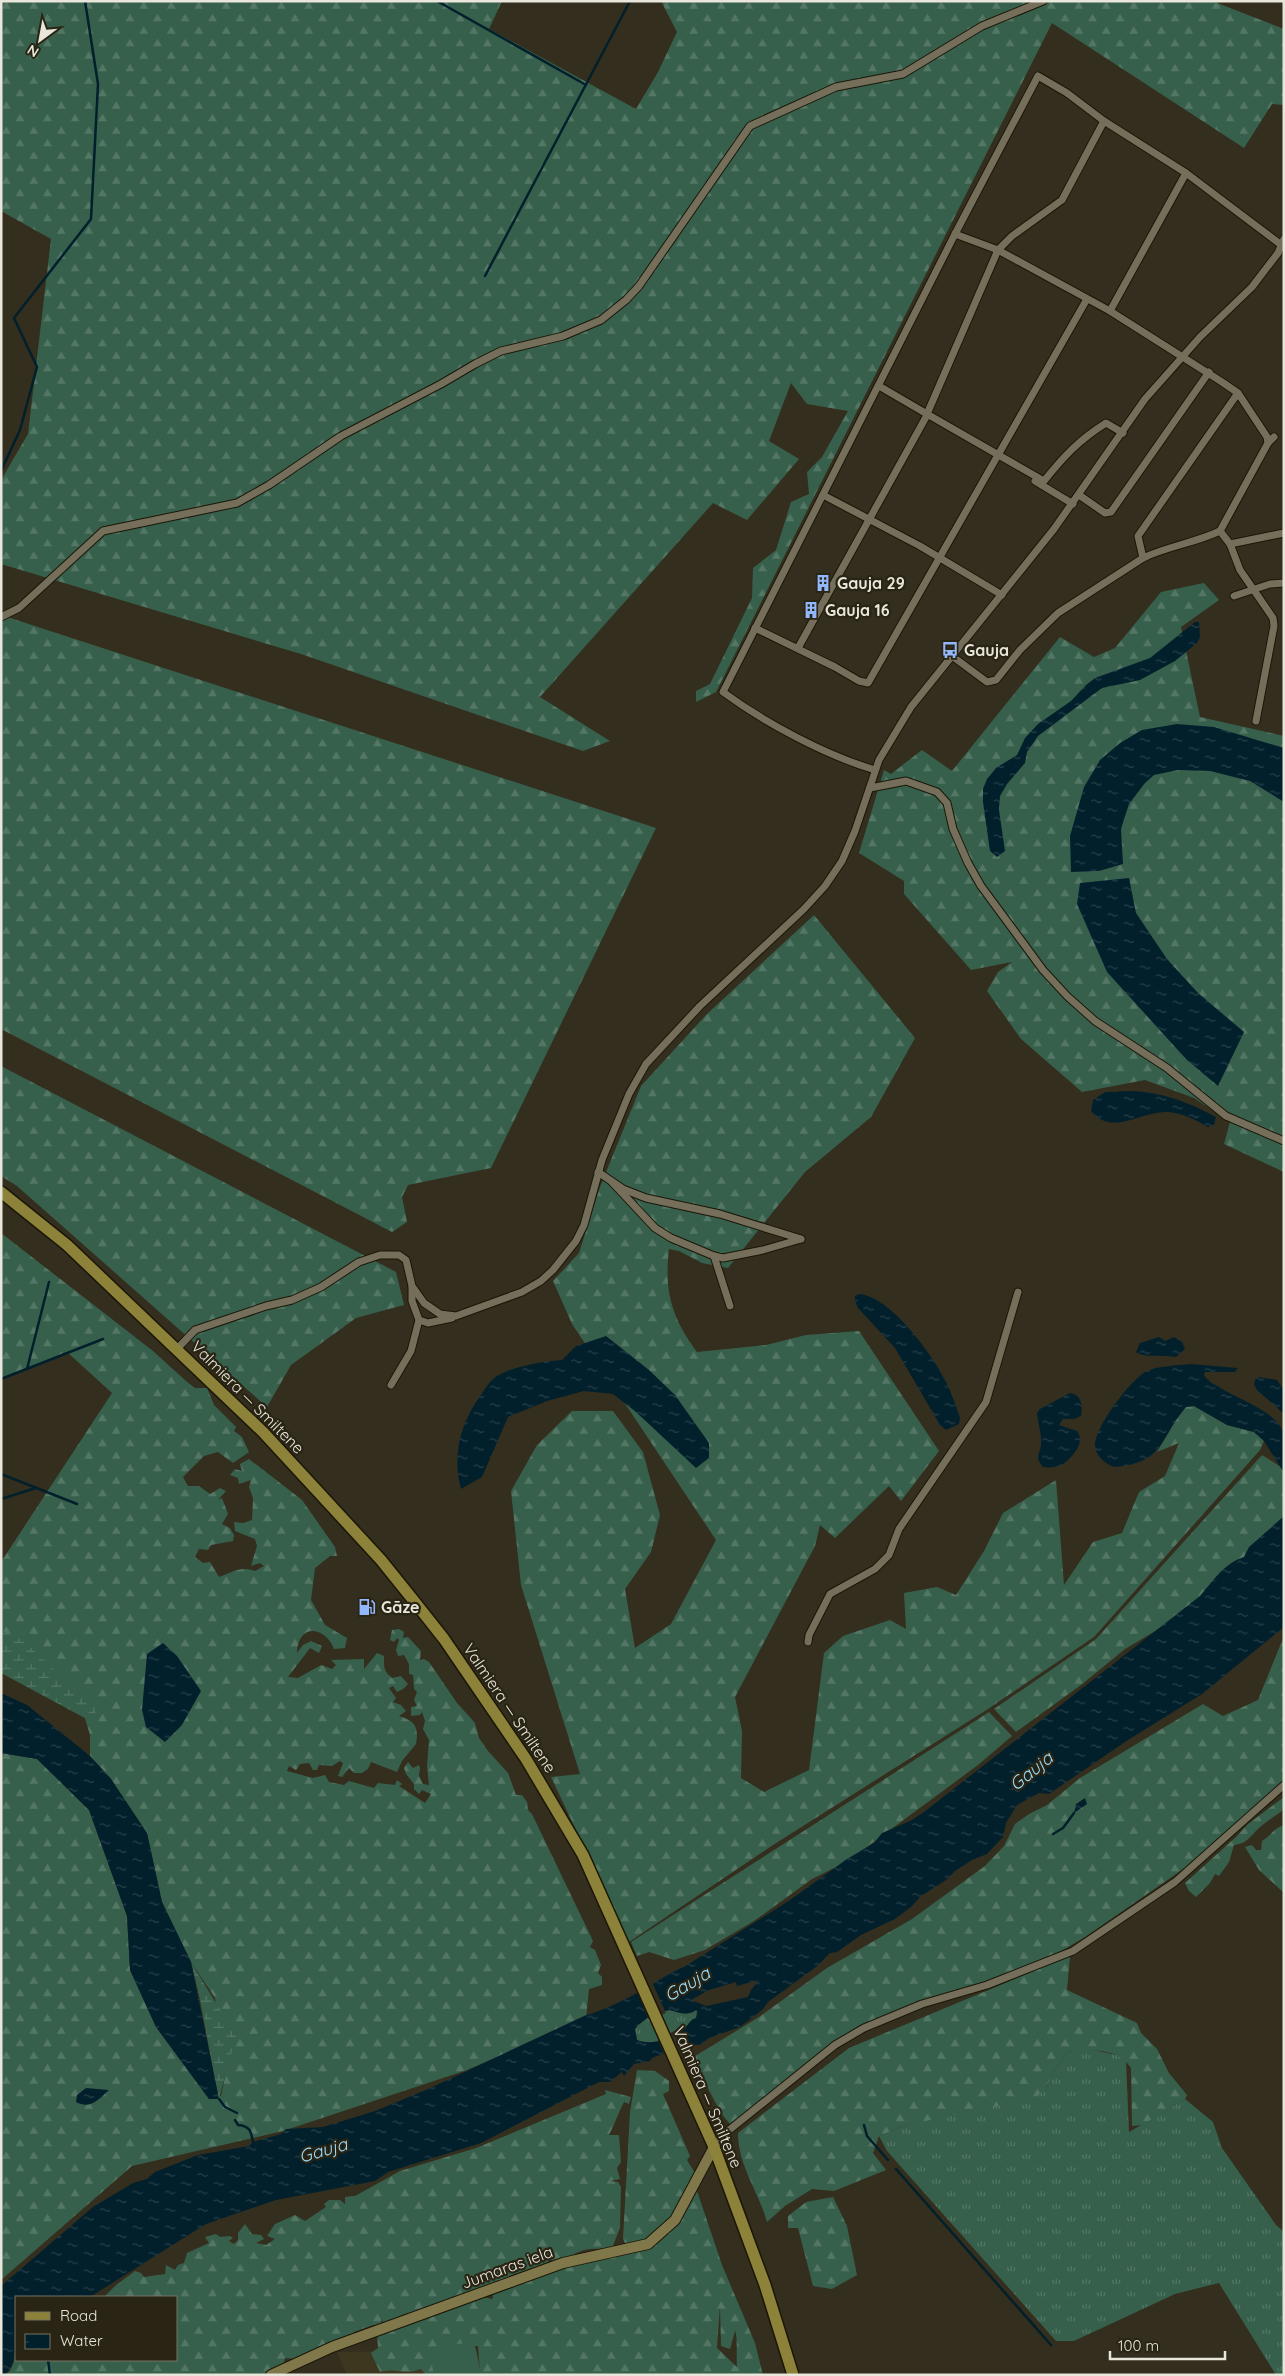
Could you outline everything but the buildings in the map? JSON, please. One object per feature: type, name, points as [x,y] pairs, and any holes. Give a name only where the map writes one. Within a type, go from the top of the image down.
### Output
[{"type":"main road","name":"Valmiera — Smiltene","points":[[1,1192],[67,1245],[263,1432],[381,1560],[444,1639],[526,1759],[556,1806],[583,1855],[714,2147],[765,2285],[793,2375]]},
{"type":"street","points":[[1,617],[19,608],[103,532],[236,503],[269,485],[341,436],[441,384],[475,364],[501,351],[564,336],[601,320],[626,300],[639,286],[750,126],[836,88],[903,74],[982,26],[1043,1]]},
{"type":"street","points":[[419,1320],[428,1323],[456,1316],[522,1292],[541,1281],[553,1270],[576,1241],[584,1225],[598,1172],[629,1094],[646,1064],[688,1018],[804,909],[825,886],[842,861],[855,832],[875,770],[892,737],[911,707],[1073,504],[1145,398],[1182,356],[1252,287],[1283,244],[1186,173],[1104,121],[1067,92],[1038,76],[955,234],[723,692],[788,732],[832,754],[875,770]]},
{"type":"street","points":[[798,648],[871,520],[927,416],[998,250],[1012,236],[1062,200],[1104,121]]},
{"type":"street","points":[[1110,311],[1186,173]]},
{"type":"street","points":[[955,234],[998,250],[1110,311],[1209,372],[1238,394],[1267,437],[1268,443]]},
{"type":"street","points":[[755,628],[798,648],[859,681],[868,683],[1087,299]]},
{"type":"street","points":[[1079,495],[1106,513],[1112,512],[1209,372]]},
{"type":"street","points":[[878,388],[997,457],[1073,504]]},
{"type":"street","points":[[1143,558],[1138,536],[1238,394]]},
{"type":"street","points":[[997,457],[1044,481],[1066,453],[1085,436],[1106,423],[1123,433]]},
{"type":"street","points":[[952,656],[987,682],[996,680],[1020,650],[1055,615],[1096,586],[1162,549],[1199,541],[1220,531],[1268,443],[1274,437]]},
{"type":"street","points":[[823,495],[940,558],[1002,595]]},
{"type":"street","points":[[1220,531],[1230,544],[1240,570],[1252,590],[1273,618],[1274,626],[1256,721]]},
{"type":"street","points":[[1230,544],[1284,533]]},
{"type":"street","points":[[1234,596],[1270,584],[1284,583]]},
{"type":"street","points":[[870,788],[906,781],[938,792],[947,803],[957,837],[968,863],[981,886],[1043,970],[1067,996],[1095,1021],[1167,1068],[1226,1116],[1284,1141]]},
{"type":"street","points":[[598,1172],[612,1182],[646,1198],[720,1214],[801,1239],[755,1252],[723,1258],[714,1256],[671,1238],[655,1228],[612,1182]]},
{"type":"street","points":[[177,1349],[195,1330],[220,1320],[292,1300],[321,1287],[359,1262],[380,1255],[399,1255],[406,1260],[412,1286],[412,1301],[419,1320],[410,1351],[391,1385]]},
{"type":"street","points":[[714,1256],[730,1306]]},
{"type":"street","points":[[412,1286],[424,1303],[440,1314],[456,1316]]},
{"type":"street","points":[[808,1642],[809,1635],[830,1594],[875,1569],[889,1555],[899,1528],[986,1402],[1018,1292]]},
{"type":"street","points":[[714,2147],[723,2135],[797,2075],[835,2045],[864,2028],[922,2004],[987,1985],[1073,1951],[1176,1882],[1284,1785]]},
{"type":"street","name":"Jumaras iela","points":[[271,2375],[340,2344],[563,2263],[648,2244],[675,2220],[714,2147]]},
{"type":"shaded area","points":[[476,2350],[485,2375],[347,2375],[337,2352]]},
{"type":"green space","points":[[1,1],[502,1],[489,29],[636,109],[658,72],[677,32],[661,1],[1212,1],[1284,29],[1284,105],[1272,104],[1244,148],[1052,23],[716,692],[696,702],[696,691],[710,684],[752,598],[753,568],[776,550],[791,502],[809,494],[807,472],[822,457],[848,411],[807,404],[791,383],[769,441],[799,459],[747,520],[713,503],[540,697],[610,741],[583,751],[301,654],[1,564],[1,480],[28,434],[51,239],[1,211]]},
{"type":"green space","points":[[1204,583],[1219,600],[1181,627],[1200,717],[1284,736],[1284,1172],[1224,1144],[1230,1122],[1194,1098],[1145,1080],[1082,1092],[1021,1039],[987,991],[998,972],[1012,962],[971,970],[904,894],[904,881],[859,853],[884,770],[891,774],[922,750],[952,771],[1060,637],[1094,657],[1115,648],[1161,592]]},
{"type":"green space","points":[[1,615],[656,828],[491,1168],[408,1185],[402,1197],[407,1222],[392,1232],[1,1029]]},
{"type":"green space","points":[[814,915],[915,1038],[871,1117],[805,1172],[728,1268],[702,1263],[679,1251],[669,1249],[669,1292],[681,1328],[697,1352],[766,1345],[806,1335],[859,1331],[939,1451],[901,1501],[889,1486],[835,1538],[820,1525],[815,1546],[735,1697],[742,1731],[741,1778],[764,1792],[809,1770],[824,1653],[843,1636],[890,1620],[906,1629],[904,1593],[937,1587],[956,1595],[984,1551],[1003,1513],[1056,1480],[1064,1585],[1093,1542],[1122,1533],[1139,1492],[1165,1476],[1179,1443],[1157,1452],[1176,1419],[1186,1407],[1194,1406],[1227,1425],[1254,1432],[1264,1441],[1260,1450],[1094,1637],[988,1709],[773,1845],[629,1942],[551,1777],[580,1774],[521,1585],[511,1491],[537,1445],[572,1411],[613,1411],[643,1452],[660,1515],[651,1552],[625,1589],[635,1648],[671,1624],[716,1540],[572,1324],[553,1281],[579,1253],[600,1187],[641,1086],[707,1014]]},
{"type":"green space","points":[[1,1066],[396,1272],[404,1305],[356,1318],[291,1365],[267,1407],[17,1186],[1,1176]]},
{"type":"green space","points":[[1,1233],[153,1351],[195,1388],[207,1388],[214,1405],[236,1427],[234,1431],[242,1437],[249,1452],[233,1463],[218,1452],[204,1456],[183,1477],[188,1486],[199,1486],[210,1494],[220,1488],[226,1491],[218,1500],[222,1498],[228,1514],[222,1524],[230,1528],[234,1535],[233,1541],[211,1545],[208,1550],[199,1549],[195,1557],[203,1563],[210,1562],[219,1577],[240,1569],[255,1571],[264,1566],[260,1563],[251,1566],[257,1546],[255,1539],[235,1531],[234,1522],[243,1523],[252,1520],[253,1498],[249,1487],[251,1480],[239,1484],[238,1478],[230,1475],[235,1469],[242,1471],[240,1464],[249,1459],[302,1500],[335,1547],[337,1556],[330,1556],[315,1568],[311,1600],[325,1625],[347,1638],[345,1648],[334,1649],[330,1641],[319,1632],[307,1632],[302,1636],[297,1653],[303,1645],[311,1641],[322,1646],[319,1653],[310,1648],[288,1677],[298,1678],[321,1665],[332,1669],[336,1665],[331,1660],[364,1659],[364,1669],[377,1653],[384,1656],[385,1668],[392,1678],[401,1676],[408,1684],[397,1692],[393,1686],[389,1688],[396,1698],[393,1702],[401,1705],[406,1711],[399,1716],[409,1720],[415,1726],[417,1733],[416,1744],[402,1761],[397,1772],[371,1762],[368,1769],[362,1773],[354,1773],[349,1768],[342,1777],[338,1776],[343,1763],[340,1761],[332,1766],[319,1765],[317,1770],[313,1770],[309,1763],[300,1764],[296,1770],[289,1766],[287,1771],[313,1778],[325,1775],[329,1782],[344,1785],[349,1781],[374,1788],[378,1783],[395,1785],[397,1780],[402,1784],[399,1786],[425,1803],[431,1794],[422,1790],[419,1794],[414,1789],[414,1784],[404,1768],[408,1762],[413,1768],[419,1765],[419,1776],[423,1784],[429,1785],[427,1766],[429,1740],[423,1729],[425,1721],[422,1712],[420,1715],[411,1716],[411,1707],[417,1706],[414,1700],[417,1692],[414,1689],[413,1675],[409,1674],[409,1664],[404,1655],[398,1656],[396,1650],[399,1640],[397,1638],[394,1642],[390,1640],[392,1630],[399,1629],[404,1632],[403,1638],[408,1637],[421,1651],[420,1660],[424,1659],[429,1662],[457,1703],[475,1723],[479,1738],[508,1773],[516,1795],[522,1795],[527,1802],[528,1810],[532,1814],[593,1941],[590,1947],[595,1950],[601,1965],[598,1973],[602,1977],[602,1985],[589,1989],[586,2019],[467,2070],[283,2131],[132,2166],[1,2280],[1,1753],[37,1759],[89,1810],[127,1916],[130,1970],[156,2027],[209,2099],[221,2096],[225,2077],[215,1998],[191,1962],[162,1902],[147,1833],[111,1779],[90,1756],[90,1735],[79,1699],[1,1630],[1,1562],[112,1393],[67,1352],[1,1380]]},
{"type":"green space","points":[[1262,1455],[1284,1469],[1284,1524],[1177,1618],[1125,1649],[1081,1685],[1016,1732],[994,1709],[1096,1639]]},
{"type":"green space","points":[[1,1630],[25,1642],[96,1708],[94,1723],[1,1673]]},
{"type":"green space","points":[[1284,1636],[1284,1790],[1189,1865],[1085,1937],[1048,1959],[870,2029],[843,2044],[798,2077],[734,2129],[721,2113],[692,2058],[759,2017],[827,1968],[912,1919],[985,1866],[1004,1846],[1015,1824],[1047,1805],[1080,1778],[1203,1704],[1223,1716],[1258,1700]]},
{"type":"green space","points":[[989,1712],[1012,1736],[978,1765],[848,1861],[812,1879],[754,1921],[705,1950],[674,1960],[649,1952],[637,1956],[631,1942]]},
{"type":"green space","points":[[1284,1797],[1284,1809],[1260,1827],[1247,1840],[1234,1845],[1229,1862],[1219,1876],[1215,1874],[1210,1883],[1196,1897],[1189,1891],[1185,1883],[1248,1824]]},
{"type":"green space","points":[[1281,1826],[1284,1827],[1284,1893],[1259,1870],[1245,1847],[1252,1845],[1256,1850],[1261,1850],[1262,1841]]},
{"type":"green space","points":[[1070,1956],[1067,1990],[1137,2023],[1141,2033],[1157,2049],[1169,2073],[1187,2095],[1185,2099],[1142,2125],[1132,2126],[1131,2068],[1125,2061],[1103,2051],[1085,2050],[1068,2052],[1053,2072],[1046,2089],[1032,2099],[906,2125],[879,2136],[873,2153],[886,2170],[834,2191],[812,2189],[785,2206],[767,2222],[741,2157],[738,2133],[849,2048]]},
{"type":"green space","points":[[191,1962],[236,2036],[219,2099],[199,1996]]},
{"type":"green space","points":[[670,2010],[687,2013],[697,2010],[696,2018],[680,2032],[669,2038],[655,2042],[637,2040],[635,2029],[642,2022],[660,2012]]},
{"type":"green space","points":[[1088,2049],[1122,2056],[1126,2061],[1129,2132],[1185,2099],[1213,2122],[1222,2148],[1276,2225],[1284,2232],[1284,2375],[1276,2375],[1219,2283],[1175,2294],[1074,2341],[1056,2341],[887,2151],[879,2136],[906,2125],[1046,2089],[1053,2072],[1068,2052]]},
{"type":"green space","points":[[637,2070],[655,2071],[669,2081],[669,2091],[663,2094],[690,2156],[687,2160],[695,2173],[668,2224],[651,2238],[626,2245],[623,2239],[630,2112]]},
{"type":"green space","points":[[605,2090],[631,2097],[629,2104],[624,2102],[609,2135],[619,2135],[621,2162],[617,2168],[620,2179],[610,2181],[618,2182],[621,2187],[620,2228],[612,2248],[587,2249],[559,2261],[550,2260],[544,2265],[526,2273],[454,2301],[438,2303],[416,2314],[403,2315],[385,2325],[381,2319],[382,2325],[373,2325],[354,2332],[353,2337],[346,2340],[340,2338],[338,2342],[295,2359],[285,2358],[283,2367],[268,2375],[5,2375],[10,2371],[15,2359],[15,2361],[178,2361],[178,2296],[105,2296],[135,2271],[141,2273],[144,2277],[165,2274],[166,2265],[175,2270],[178,2265],[184,2263],[187,2253],[209,2243],[205,2237],[216,2234],[220,2237],[230,2236],[233,2238],[229,2241],[234,2244],[238,2240],[238,2233],[245,2224],[252,2234],[261,2235],[264,2239],[256,2243],[266,2245],[275,2239],[267,2236],[275,2224],[295,2215],[305,2221],[326,2207],[324,2204],[329,2200],[340,2200],[345,2204],[345,2197],[355,2196],[400,2171],[476,2148],[606,2094]]},
{"type":"green space","points":[[697,2191],[722,2265],[755,2343],[763,2375],[466,2375],[480,2370],[478,2346],[454,2345],[444,2375],[426,2375],[421,2369],[410,2372],[392,2370],[380,2372],[371,2353],[378,2348],[377,2332],[441,2308],[461,2306],[475,2298],[484,2297],[491,2299],[493,2298],[492,2291],[554,2265],[641,2250],[677,2222]],"holes":[[[720,2306],[721,2346],[730,2349],[735,2331],[737,2367],[717,2348]]]},
{"type":"green space","points":[[833,2197],[847,2226],[857,2275],[832,2289],[813,2286],[798,2228],[788,2228],[788,2216],[806,2202]]},
{"type":"green space","points":[[474,2341],[481,2374],[434,2375],[429,2350]]},
{"type":"water","points":[[1195,622],[1199,622],[1200,637],[1197,643],[1175,661],[1140,680],[1102,688],[1038,736],[1027,752],[1025,763],[1007,784],[1000,796],[999,810],[1005,851],[997,857],[990,851],[983,789],[987,779],[996,768],[1017,755],[1025,738],[1038,724],[1071,701],[1095,678],[1150,658]]},
{"type":"water","points":[[1177,724],[1214,727],[1284,748],[1284,802],[1250,781],[1210,771],[1178,770],[1154,775],[1145,783],[1129,804],[1121,829],[1123,864],[1099,871],[1071,872],[1070,836],[1084,787],[1100,760],[1120,743],[1142,730]]},
{"type":"water","points":[[1129,878],[1136,913],[1167,959],[1198,993],[1244,1032],[1218,1086],[1186,1059],[1107,972],[1077,904],[1080,883]]},
{"type":"water","points":[[1134,1091],[1167,1097],[1196,1107],[1216,1117],[1214,1125],[1208,1127],[1189,1117],[1168,1112],[1147,1115],[1127,1121],[1108,1122],[1099,1118],[1091,1111],[1093,1100],[1105,1092]]},
{"type":"water","points":[[859,1294],[871,1297],[884,1305],[897,1316],[921,1343],[948,1386],[960,1418],[959,1424],[946,1430],[940,1425],[895,1348],[858,1308],[855,1296]]},
{"type":"water","points":[[606,1336],[649,1370],[675,1395],[709,1443],[709,1458],[696,1468],[636,1412],[613,1394],[584,1391],[547,1401],[508,1417],[482,1477],[461,1489],[457,1464],[463,1428],[474,1406],[492,1380],[498,1375],[516,1368],[562,1360],[576,1346]]},
{"type":"water","points":[[1159,1337],[1165,1341],[1174,1337],[1182,1342],[1185,1349],[1176,1357],[1149,1356],[1136,1352],[1140,1343]]},
{"type":"water","points":[[1190,1364],[1238,1368],[1235,1372],[1205,1372],[1204,1375],[1215,1385],[1266,1413],[1280,1426],[1284,1434],[1284,1473],[1264,1441],[1254,1432],[1227,1425],[1194,1406],[1186,1407],[1159,1447],[1144,1460],[1116,1467],[1109,1465],[1100,1457],[1095,1447],[1100,1429],[1122,1395],[1138,1377],[1145,1372],[1161,1367]]},
{"type":"water","points":[[1259,1377],[1277,1380],[1284,1390],[1284,1414],[1257,1390],[1254,1384],[1255,1380]]},
{"type":"water","points":[[1070,1393],[1077,1396],[1081,1401],[1081,1416],[1074,1419],[1063,1419],[1059,1425],[1077,1431],[1080,1440],[1079,1445],[1074,1454],[1063,1464],[1043,1467],[1038,1459],[1041,1441],[1037,1413],[1040,1409]]},
{"type":"water","points":[[1284,1516],[1284,1627],[1202,1694],[1128,1740],[1049,1794],[1039,1793],[1017,1805],[1006,1823],[1003,1837],[987,1854],[972,1860],[955,1871],[946,1880],[921,1896],[911,1907],[895,1919],[861,1935],[837,1952],[830,1953],[816,1967],[768,2002],[763,2009],[740,2027],[709,2038],[700,2045],[688,2044],[652,2058],[650,2061],[634,2064],[624,2076],[622,2072],[610,2082],[599,2082],[481,2143],[388,2172],[375,2181],[276,2200],[206,2224],[92,2296],[15,2296],[15,2354],[8,2372],[1,2375],[1,2286],[93,2207],[133,2183],[147,2179],[155,2172],[198,2155],[249,2146],[253,2142],[281,2134],[286,2129],[323,2127],[375,2111],[426,2090],[584,2016],[621,2001],[684,1967],[790,1900],[847,1859],[874,1843],[882,1833],[912,1820],[924,1812],[1200,1596],[1230,1564],[1244,1557],[1249,1547]],"holes":[[[759,1980],[748,1997],[706,2006],[691,2000],[709,1990],[736,1982],[737,1986]],[[670,2010],[684,2013],[696,2010],[698,2012],[696,2018],[675,2035],[655,2042],[637,2040],[635,2029],[651,2016]]]},
{"type":"water","points":[[163,1643],[177,1656],[201,1691],[182,1725],[165,1742],[146,1727],[142,1710],[147,1654]]},
{"type":"water","points":[[1,1693],[27,1705],[90,1756],[111,1779],[147,1833],[162,1902],[191,1962],[219,2099],[209,2099],[156,2027],[130,1970],[127,1916],[89,1810],[37,1759],[1,1753]]},
{"type":"water","points":[[1085,1798],[1087,1804],[1074,1813],[1076,1804]]},
{"type":"water","points":[[86,2088],[109,2090],[98,2100],[90,2104],[86,2105],[76,2102],[77,2095]]},
{"type":"pier","points":[[652,1982],[666,2013],[649,2020],[636,1990]]},
{"type":"pier","points":[[674,2031],[681,2049],[665,2056],[658,2040]]},
{"type":"waterway","points":[[1,471],[20,430],[37,367],[14,318],[91,219],[98,84],[85,1]]},
{"type":"waterway","points":[[437,1],[586,85]]},
{"type":"waterway","points":[[485,276],[630,1]]},
{"type":"waterway","points":[[27,1369],[49,1282]]},
{"type":"waterway","points":[[1,1379],[103,1339]]},
{"type":"waterway","points":[[1,1474],[77,1504]]},
{"type":"waterway","points":[[1,1499],[36,1488]]},
{"type":"waterway","points":[[1053,1834],[1063,1828],[1074,1813]]},
{"type":"waterway","points":[[219,2099],[225,2107],[237,2113]]},
{"type":"waterway","points":[[235,2120],[238,2125],[249,2130],[253,2142]]},
{"type":"waterway","points":[[864,2125],[867,2136],[888,2160]]},
{"type":"waterway","points":[[896,2169],[1051,2345]]},
{"type":"waterway","points":[[48,2361],[50,2375]]},
{"type":"place","name":"Gauja 29","points":[[823,583]]},
{"type":"place","name":"Gauja 16","points":[[811,610]]},
{"type":"place","name":"Gauja","points":[[950,650]]},
{"type":"place","name":"Gāze","points":[[367,1607]]}]
